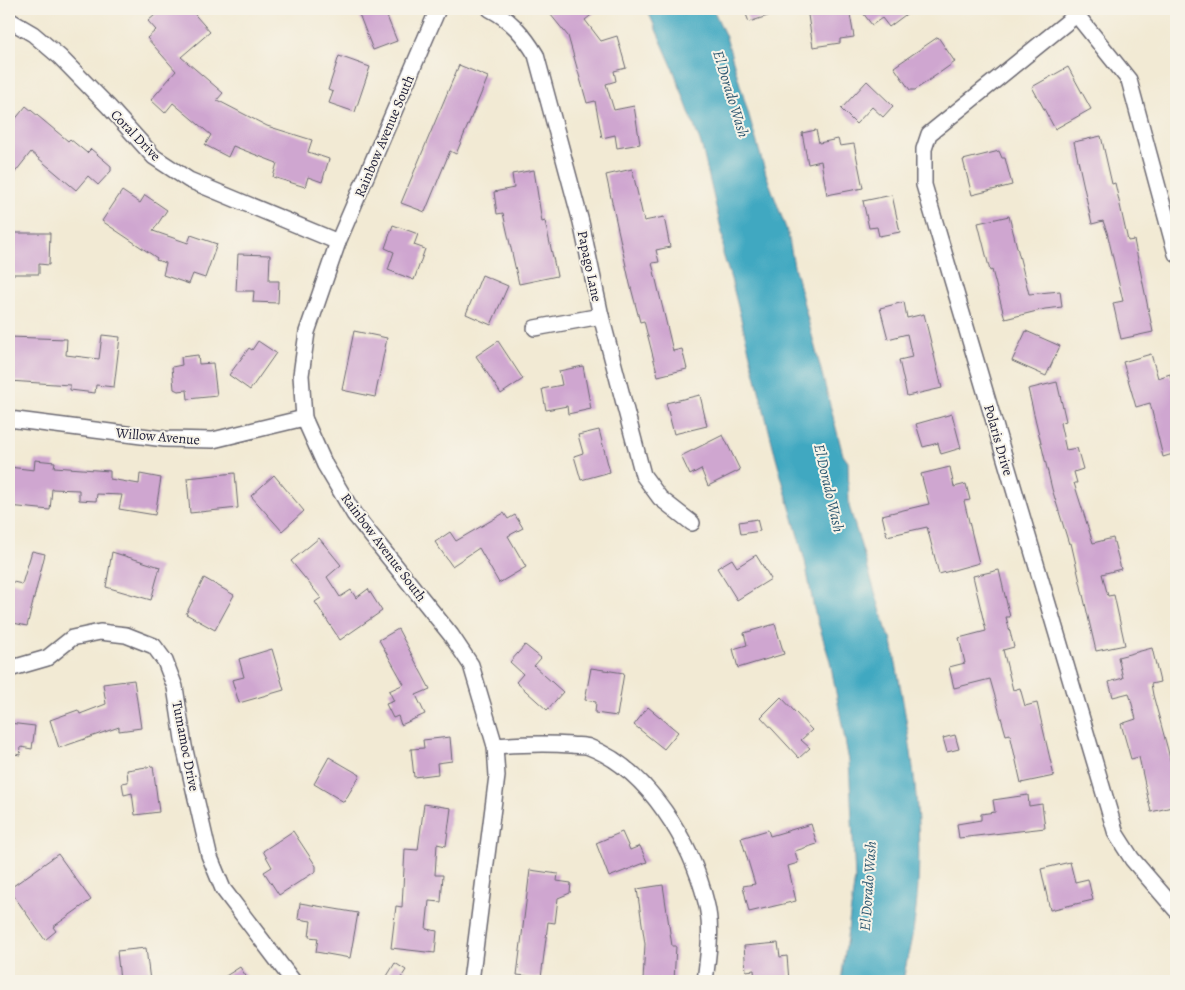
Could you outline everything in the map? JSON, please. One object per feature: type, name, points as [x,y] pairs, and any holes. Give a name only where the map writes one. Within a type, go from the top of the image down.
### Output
[{"type":"street","name":"Rainbow Avenue South","points":[[438,9],[338,242],[307,332],[301,375],[304,418],[325,465],[354,514],[451,635],[471,665],[495,746],[497,776],[471,981]]},
{"type":"street","name":"Papago Lane","points":[[490,9],[502,15],[522,33],[536,55],[581,222],[601,316],[643,475],[660,498],[692,523]]},
{"type":"street","points":[[1074,12],[1129,80],[1176,254]]},
{"type":"street","name":"Polaris Drive","points":[[1074,12],[929,134],[924,149],[924,185],[1116,834],[1132,859],[1176,910]]},
{"type":"street","name":"Coral Drive","points":[[9,20],[34,34],[60,57],[154,157],[190,180],[338,242]]},
{"type":"street","points":[[535,328],[601,316]]},
{"type":"street","name":"Willow Avenue","points":[[9,420],[165,439],[213,440],[304,418]]},
{"type":"street","name":"Tumamoc Drive","points":[[9,669],[47,658],[72,638],[100,632],[126,635],[154,646],[165,661],[175,687],[184,746],[209,855],[223,888],[293,981]]},
{"type":"street","points":[[495,746],[540,742],[588,747],[620,765],[667,812],[688,849],[707,903],[710,940],[705,981]]},
{"type":"water","name":"El Dorado Wash","points":[[647,9],[713,9],[726,37],[766,174],[788,234],[794,266],[843,455],[848,462],[849,506],[888,635],[891,637],[910,744],[918,816],[918,889],[914,925],[903,981],[841,981],[855,878],[849,761],[830,661],[814,609],[805,561],[723,254],[723,237],[702,147],[672,66]]},
{"type":"building","points":[[162,9],[190,9],[210,32],[181,57],[223,93],[217,100],[267,126],[312,140],[308,152],[329,159],[322,182],[308,177],[305,187],[273,177],[277,163],[233,146],[228,157],[205,145],[211,135],[173,103],[165,113],[151,100],[176,71],[147,38],[156,30],[148,21]]},
{"type":"building","points":[[357,9],[384,9],[397,41],[373,50]]},
{"type":"building","points":[[546,9],[599,9],[585,20],[601,41],[617,36],[626,68],[614,71],[616,81],[606,84],[614,110],[634,106],[640,144],[617,148],[615,135],[602,138],[595,101],[587,103],[568,36]]},
{"type":"building","points":[[744,9],[782,9],[783,11],[749,22]]},
{"type":"building","points":[[807,9],[849,9],[854,37],[840,39],[840,43],[813,47]]},
{"type":"building","points":[[860,9],[913,9],[889,27],[882,18],[872,25]]},
{"type":"building","points":[[938,37],[955,62],[915,90],[910,90],[894,67]]},
{"type":"building","points":[[339,56],[370,67],[355,112],[329,103],[333,92],[328,90]]},
{"type":"building","points":[[459,65],[488,77],[456,154],[450,151],[425,212],[401,203]]},
{"type":"building","points":[[1068,67],[1091,109],[1055,129],[1032,87]]},
{"type":"building","points":[[867,81],[893,106],[883,117],[872,107],[856,124],[841,109]]},
{"type":"building","points":[[26,106],[68,141],[70,139],[87,153],[91,149],[111,166],[111,171],[98,185],[88,176],[76,190],[31,152],[9,180],[9,127]]},
{"type":"building","points":[[816,130],[819,143],[838,139],[840,146],[854,144],[863,188],[827,195],[821,161],[808,164],[802,133]]},
{"type":"building","points":[[1101,136],[1112,184],[1115,183],[1128,241],[1134,240],[1153,332],[1121,339],[1113,303],[1123,301],[1107,232],[1103,221],[1092,224],[1074,142]]},
{"type":"building","points":[[999,151],[1002,158],[1005,158],[1012,185],[972,195],[963,160]]},
{"type":"building","points":[[632,169],[644,221],[664,217],[670,247],[656,250],[659,262],[652,263],[673,351],[682,349],[687,369],[658,376],[644,321],[640,322],[630,284],[606,175]]},
{"type":"building","points":[[534,170],[542,222],[545,221],[557,276],[519,284],[503,213],[497,214],[494,192],[514,188],[512,174]]},
{"type":"building","points":[[122,191],[140,203],[145,195],[167,210],[153,231],[188,243],[191,235],[217,244],[205,278],[193,274],[189,284],[163,275],[166,263],[156,260],[157,258],[102,221]]},
{"type":"building","points":[[892,195],[900,232],[879,236],[877,227],[869,228],[863,201]]},
{"type":"building","points":[[1009,216],[1029,294],[1060,291],[1062,307],[1045,309],[1005,319],[978,223]]},
{"type":"building","points":[[393,225],[418,234],[414,245],[425,249],[414,280],[388,270],[394,252],[385,248]]},
{"type":"building","points":[[9,233],[50,233],[49,265],[39,264],[39,274],[9,274]]},
{"type":"building","points":[[238,254],[270,255],[269,281],[279,281],[278,303],[253,302],[254,291],[236,291]]},
{"type":"building","points":[[482,275],[508,286],[491,325],[466,314]]},
{"type":"building","points":[[904,302],[907,318],[924,314],[942,388],[907,396],[899,360],[912,357],[907,334],[888,339],[880,308]]},
{"type":"building","points":[[354,331],[387,338],[375,397],[342,390]]},
{"type":"building","points":[[1026,331],[1060,346],[1046,376],[1012,361]]},
{"type":"building","points":[[102,335],[120,337],[114,387],[96,385],[95,393],[70,390],[70,385],[9,381],[9,337],[67,339],[66,355],[99,359]]},
{"type":"building","points":[[258,341],[276,353],[250,390],[229,375],[249,348],[252,350]]},
{"type":"building","points":[[498,341],[523,379],[501,394],[476,356]]},
{"type":"building","points":[[1151,354],[1158,378],[1170,374],[1176,397],[1176,453],[1163,457],[1150,403],[1136,407],[1123,362]]},
{"type":"building","points":[[198,355],[199,364],[213,363],[217,396],[188,399],[187,390],[178,391],[174,389],[172,367],[182,365],[181,357]]},
{"type":"building","points":[[583,366],[591,409],[568,414],[567,406],[546,410],[542,389],[562,385],[559,371]]},
{"type":"building","points":[[1057,382],[1066,421],[1060,423],[1066,450],[1077,448],[1083,469],[1074,472],[1077,483],[1074,483],[1093,543],[1113,538],[1121,569],[1102,574],[1108,596],[1114,595],[1125,645],[1096,651],[1071,543],[1069,544],[1052,489],[1028,389]]},
{"type":"building","points":[[700,395],[707,426],[674,434],[666,403]]},
{"type":"building","points":[[952,414],[961,448],[941,454],[938,443],[923,447],[916,424]]},
{"type":"building","points":[[599,430],[610,472],[581,480],[574,456],[583,453],[578,435]]},
{"type":"building","points":[[723,435],[740,470],[708,486],[701,469],[690,475],[681,456]]},
{"type":"building","points":[[35,460],[55,462],[54,467],[110,471],[110,479],[139,484],[140,474],[161,478],[155,515],[119,509],[122,495],[97,494],[96,501],[79,500],[79,490],[52,489],[50,510],[9,506],[9,467],[34,470]]},
{"type":"building","points":[[950,467],[954,487],[966,484],[970,500],[964,501],[979,563],[939,574],[927,527],[887,536],[882,515],[929,504],[921,474]]},
{"type":"building","points":[[235,473],[238,508],[190,513],[187,478]]},
{"type":"building","points":[[274,475],[304,511],[282,531],[251,496]]},
{"type":"building","points":[[504,513],[508,519],[515,515],[523,528],[508,536],[526,567],[499,583],[479,548],[452,566],[435,542],[450,532],[456,541]]},
{"type":"building","points":[[757,519],[760,531],[741,534],[739,522]]},
{"type":"building","points":[[319,538],[341,565],[327,577],[340,597],[351,590],[356,598],[368,589],[382,611],[340,640],[315,602],[321,598],[291,561]]},
{"type":"building","points":[[32,551],[45,554],[27,626],[9,622],[9,581],[22,584]]},
{"type":"building","points":[[112,552],[160,567],[151,600],[106,587]]},
{"type":"building","points":[[756,555],[771,579],[737,600],[717,568],[732,559],[737,567]]},
{"type":"building","points":[[999,570],[1010,617],[1006,617],[1014,647],[1003,650],[1013,690],[1020,688],[1025,706],[1037,703],[1054,776],[1021,783],[1010,734],[1006,735],[990,679],[954,688],[949,667],[965,663],[959,638],[986,631],[973,576]]},
{"type":"building","points":[[204,578],[234,595],[215,630],[186,614]]},
{"type":"building","points":[[775,624],[784,654],[738,668],[733,649],[747,645],[744,633]]},
{"type":"building","points":[[398,629],[430,689],[416,695],[425,714],[401,725],[398,716],[393,718],[386,704],[394,701],[389,691],[404,684],[379,640]]},
{"type":"building","points":[[525,645],[541,658],[534,666],[563,692],[547,710],[516,682],[523,674],[510,662]]},
{"type":"building","points":[[1152,648],[1160,682],[1151,684],[1176,788],[1176,806],[1151,812],[1139,757],[1131,759],[1121,724],[1136,719],[1129,693],[1113,697],[1109,682],[1123,678],[1118,657]]},
{"type":"building","points":[[272,649],[284,690],[239,703],[232,680],[244,677],[239,659]]},
{"type":"building","points":[[591,668],[624,673],[617,716],[595,713],[596,702],[585,700]]},
{"type":"building","points":[[134,680],[141,728],[119,731],[119,727],[59,748],[50,720],[78,710],[80,714],[106,704],[103,684]]},
{"type":"building","points":[[781,697],[812,730],[801,740],[810,748],[799,758],[761,717]]},
{"type":"building","points":[[648,707],[678,732],[664,749],[634,725]]},
{"type":"building","points":[[9,723],[35,726],[32,749],[21,747],[20,755],[9,753]]},
{"type":"building","points":[[955,735],[959,749],[947,752],[943,738]]},
{"type":"building","points":[[450,737],[452,761],[437,763],[438,774],[414,777],[411,749],[424,748],[423,740]]},
{"type":"building","points":[[329,757],[360,775],[344,802],[314,784]]},
{"type":"building","points":[[153,766],[159,812],[135,815],[132,793],[124,795],[122,783],[128,782],[127,770]]},
{"type":"building","points":[[1028,795],[1029,806],[1042,804],[1045,828],[959,838],[957,824],[981,820],[981,814],[995,812],[993,800]]},
{"type":"building","points":[[424,804],[451,808],[446,846],[437,844],[435,875],[443,875],[441,902],[429,901],[426,929],[437,931],[435,953],[391,948],[396,906],[402,907],[405,849],[418,850]]},
{"type":"building","points":[[811,824],[817,844],[795,851],[798,863],[788,866],[796,901],[749,912],[743,886],[755,884],[741,838],[768,830],[770,836]]},
{"type":"building","points":[[293,831],[316,866],[316,871],[279,895],[264,872],[272,867],[263,851]]},
{"type":"building","points":[[622,832],[630,850],[640,846],[647,862],[609,877],[596,843]]},
{"type":"building","points":[[58,854],[91,900],[53,927],[56,931],[45,940],[9,889]]},
{"type":"building","points":[[1070,862],[1075,882],[1088,879],[1093,900],[1050,910],[1041,869]]},
{"type":"building","points":[[530,870],[558,874],[557,881],[571,883],[570,893],[558,898],[555,923],[548,922],[541,978],[517,975]]},
{"type":"building","points":[[663,885],[672,946],[676,946],[674,981],[643,981],[645,944],[637,889]]},
{"type":"building","points":[[300,903],[358,913],[350,958],[316,952],[318,938],[309,937],[311,921],[298,919]]},
{"type":"building","points":[[778,943],[780,957],[787,956],[789,981],[755,981],[754,970],[746,971],[744,946]]},
{"type":"building","points":[[146,948],[150,981],[120,981],[117,951]]},
{"type":"building","points":[[395,963],[406,970],[399,981],[384,981]]},
{"type":"building","points":[[240,967],[249,981],[218,981]]}]
